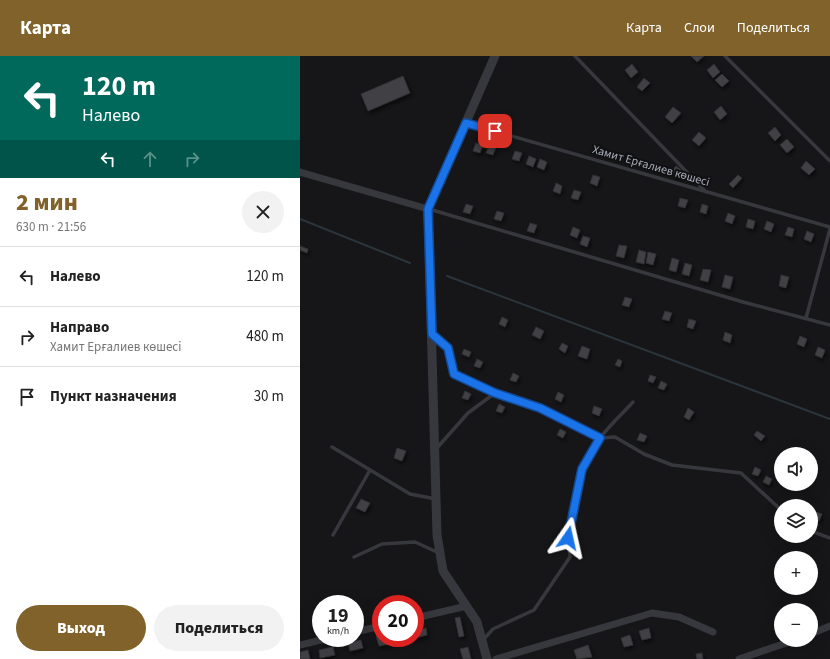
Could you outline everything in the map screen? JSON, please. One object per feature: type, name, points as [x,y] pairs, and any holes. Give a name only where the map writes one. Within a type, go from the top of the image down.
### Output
[{"type":"street","points":[[487,659],[483,640],[476,622],[443,571],[440,553],[428,209],[495,56]]},
{"type":"street","points":[[300,172],[428,209]]},
{"type":"street","points":[[424,616],[467,606]]},
{"type":"street","points":[[496,659],[652,613],[679,617],[713,632]]},
{"type":"street","points":[[818,631],[830,626]]},
{"type":"street","points":[[300,645],[312,642]]},
{"type":"street","points":[[739,659],[774,647]]},
{"type":"lane","points":[[575,56],[707,192]]},
{"type":"lane","points":[[725,56],[830,161]]},
{"type":"lane","name":"Хамит Ерғалиев көшесі","points":[[466,123],[830,228]]},
{"type":"lane","points":[[428,209],[743,302],[830,325]]},
{"type":"lane","points":[[806,318],[830,228]]},
{"type":"lane","points":[[432,334],[448,348],[454,374],[495,393],[540,408],[600,438],[615,438],[644,454],[672,465],[741,473],[774,504]]},
{"type":"lane","points":[[436,450],[468,413],[495,393]]},
{"type":"lane","points":[[483,640],[493,629],[534,610],[570,557],[568,538],[582,469],[600,438],[633,402]]},
{"type":"lane","points":[[332,448],[410,494],[437,499]]},
{"type":"lane","points":[[333,535],[370,470]]},
{"type":"lane","points":[[818,534],[830,538]]},
{"type":"lane","points":[[354,557],[382,544],[415,542],[440,553]]},
{"type":"building","points":[[691,56],[704,56],[697,62]]},
{"type":"building","points":[[632,64],[638,72],[631,78],[625,70]]},
{"type":"building","points":[[714,64],[720,72],[713,78],[707,70]]},
{"type":"building","points":[[722,74],[729,81],[722,87],[715,80]]},
{"type":"building","points":[[403,76],[410,93],[368,111],[361,94]]},
{"type":"building","points":[[644,78],[650,83],[642,91],[637,87]]},
{"type":"building","points":[[721,106],[727,114],[720,120],[714,112]]},
{"type":"building","points":[[673,107],[681,113],[672,123],[665,117]]},
{"type":"building","points":[[775,127],[781,135],[775,141],[768,133]]},
{"type":"building","points":[[699,132],[706,138],[699,146],[692,140]]},
{"type":"building","points":[[787,139],[794,147],[787,153],[780,145]]},
{"type":"building","points":[[476,143],[483,145],[480,153],[473,151]]},
{"type":"building","points":[[489,145],[496,147],[493,155],[486,153]]},
{"type":"building","points":[[515,151],[522,153],[519,161],[512,159]]},
{"type":"building","points":[[529,156],[536,159],[533,167],[526,164]]},
{"type":"building","points":[[540,159],[547,162],[544,170],[537,167]]},
{"type":"building","points":[[806,161],[815,169],[809,175],[801,168]]},
{"type":"building","points":[[676,166],[684,172],[679,178],[671,172]]},
{"type":"building","points":[[593,175],[600,177],[597,186],[590,183]]},
{"type":"building","points":[[738,175],[742,178],[733,188],[729,184]]},
{"type":"building","points":[[556,183],[562,186],[560,194],[553,191]]},
{"type":"building","points":[[574,190],[581,192],[578,200],[571,198]]},
{"type":"building","points":[[680,198],[688,200],[685,208],[678,206]]},
{"type":"building","points":[[466,204],[473,206],[470,214],[463,212]]},
{"type":"building","points":[[702,204],[708,206],[706,214],[700,212]]},
{"type":"building","points":[[497,211],[504,213],[501,221],[494,219]]},
{"type":"building","points":[[728,213],[735,216],[732,224],[725,221]]},
{"type":"building","points":[[748,219],[755,221],[753,229],[746,227]]},
{"type":"building","points":[[767,221],[774,224],[771,232],[764,229]]},
{"type":"building","points":[[530,223],[537,225],[534,233],[527,231]]},
{"type":"building","points":[[573,227],[580,230],[577,238],[570,235]]},
{"type":"building","points":[[788,227],[794,229],[792,237],[785,235]]},
{"type":"building","points":[[807,231],[814,234],[811,242],[804,239]]},
{"type":"building","points":[[583,236],[590,238],[587,247],[580,244]]},
{"type":"building","points":[[619,245],[627,246],[624,258],[616,256]]},
{"type":"building","points":[[300,246],[308,249],[307,253],[300,250]]},
{"type":"building","points":[[639,250],[646,252],[644,264],[636,262]]},
{"type":"building","points":[[648,252],[656,254],[653,265],[646,263]]},
{"type":"building","points":[[672,258],[679,260],[676,272],[669,270]]},
{"type":"building","points":[[685,263],[692,265],[689,276],[682,274]]},
{"type":"building","points":[[703,269],[711,270],[708,282],[700,280]]},
{"type":"building","points":[[725,275],[733,277],[730,289],[722,287]]},
{"type":"building","points":[[781,275],[789,277],[786,288],[779,286]]},
{"type":"building","points":[[625,297],[632,299],[629,307],[622,305]]},
{"type":"building","points":[[665,311],[672,313],[669,321],[662,319]]},
{"type":"building","points":[[502,317],[508,320],[505,327],[499,324]]},
{"type":"building","points":[[689,319],[696,321],[693,329],[687,327]]},
{"type":"building","points":[[536,327],[544,331],[540,339],[532,335]]},
{"type":"building","points":[[725,332],[732,335],[730,343],[723,340]]},
{"type":"building","points":[[800,336],[807,339],[804,347],[797,344]]},
{"type":"building","points":[[562,343],[568,346],[565,353],[559,349]]},
{"type":"building","points":[[582,346],[590,349],[587,359],[578,356]]},
{"type":"building","points":[[818,347],[825,350],[822,358],[815,355]]},
{"type":"building","points":[[464,349],[471,352],[469,357],[462,354]]},
{"type":"building","points":[[477,359],[483,362],[480,368],[474,366]]},
{"type":"building","points":[[618,359],[622,361],[620,367],[615,365]]},
{"type":"building","points":[[513,373],[519,376],[516,382],[510,380]]},
{"type":"building","points":[[650,375],[656,377],[653,383],[648,381]]},
{"type":"building","points":[[661,381],[667,384],[664,390],[658,388]]},
{"type":"building","points":[[465,391],[471,394],[468,400],[462,398]]},
{"type":"building","points":[[558,392],[564,395],[561,402],[555,399]]},
{"type":"building","points":[[499,404],[505,407],[502,413],[496,411]]},
{"type":"building","points":[[594,406],[602,409],[599,416],[592,413]]},
{"type":"building","points":[[688,408],[694,412],[689,420],[684,417]]},
{"type":"building","points":[[560,429],[566,432],[563,438],[557,435]]},
{"type":"building","points":[[757,431],[765,436],[761,441],[754,435]]},
{"type":"building","points":[[640,433],[647,436],[644,442],[637,440]]},
{"type":"building","points":[[397,448],[406,451],[402,461],[394,458]]},
{"type":"building","points":[[755,467],[761,470],[758,476],[752,474]]},
{"type":"building","points":[[766,476],[772,479],[769,485],[763,482]]},
{"type":"building","points":[[361,499],[370,503],[365,512],[356,508]]},
{"type":"building","points":[[818,513],[822,514],[818,520]]},
{"type":"building","points":[[460,617],[464,636],[459,637],[455,618]]},
{"type":"building","points":[[426,628],[427,635],[424,636],[424,629]]},
{"type":"building","points":[[649,628],[651,638],[642,640],[639,631]]},
{"type":"building","points":[[630,635],[633,645],[624,647],[621,638]]},
{"type":"building","points":[[588,645],[592,657],[577,659],[574,650]]},
{"type":"building","points":[[333,647],[335,655],[320,658],[319,650]]},
{"type":"building","points":[[349,647],[363,647],[363,648],[350,651]]},
{"type":"building","points":[[468,647],[471,659],[463,659],[460,649]]},
{"type":"building","points":[[308,650],[310,659],[300,659],[300,652]]},
{"type":"building","points":[[702,653],[703,659],[697,659],[696,654]]},
{"type":"waterway","points":[[300,219],[410,263]]},
{"type":"waterway","points":[[447,276],[830,419]]},
{"type":"route","points":[[495,131],[466,123],[428,209],[432,334],[448,348],[454,374],[476,386],[540,408],[600,438],[582,469],[568,538]]}]
